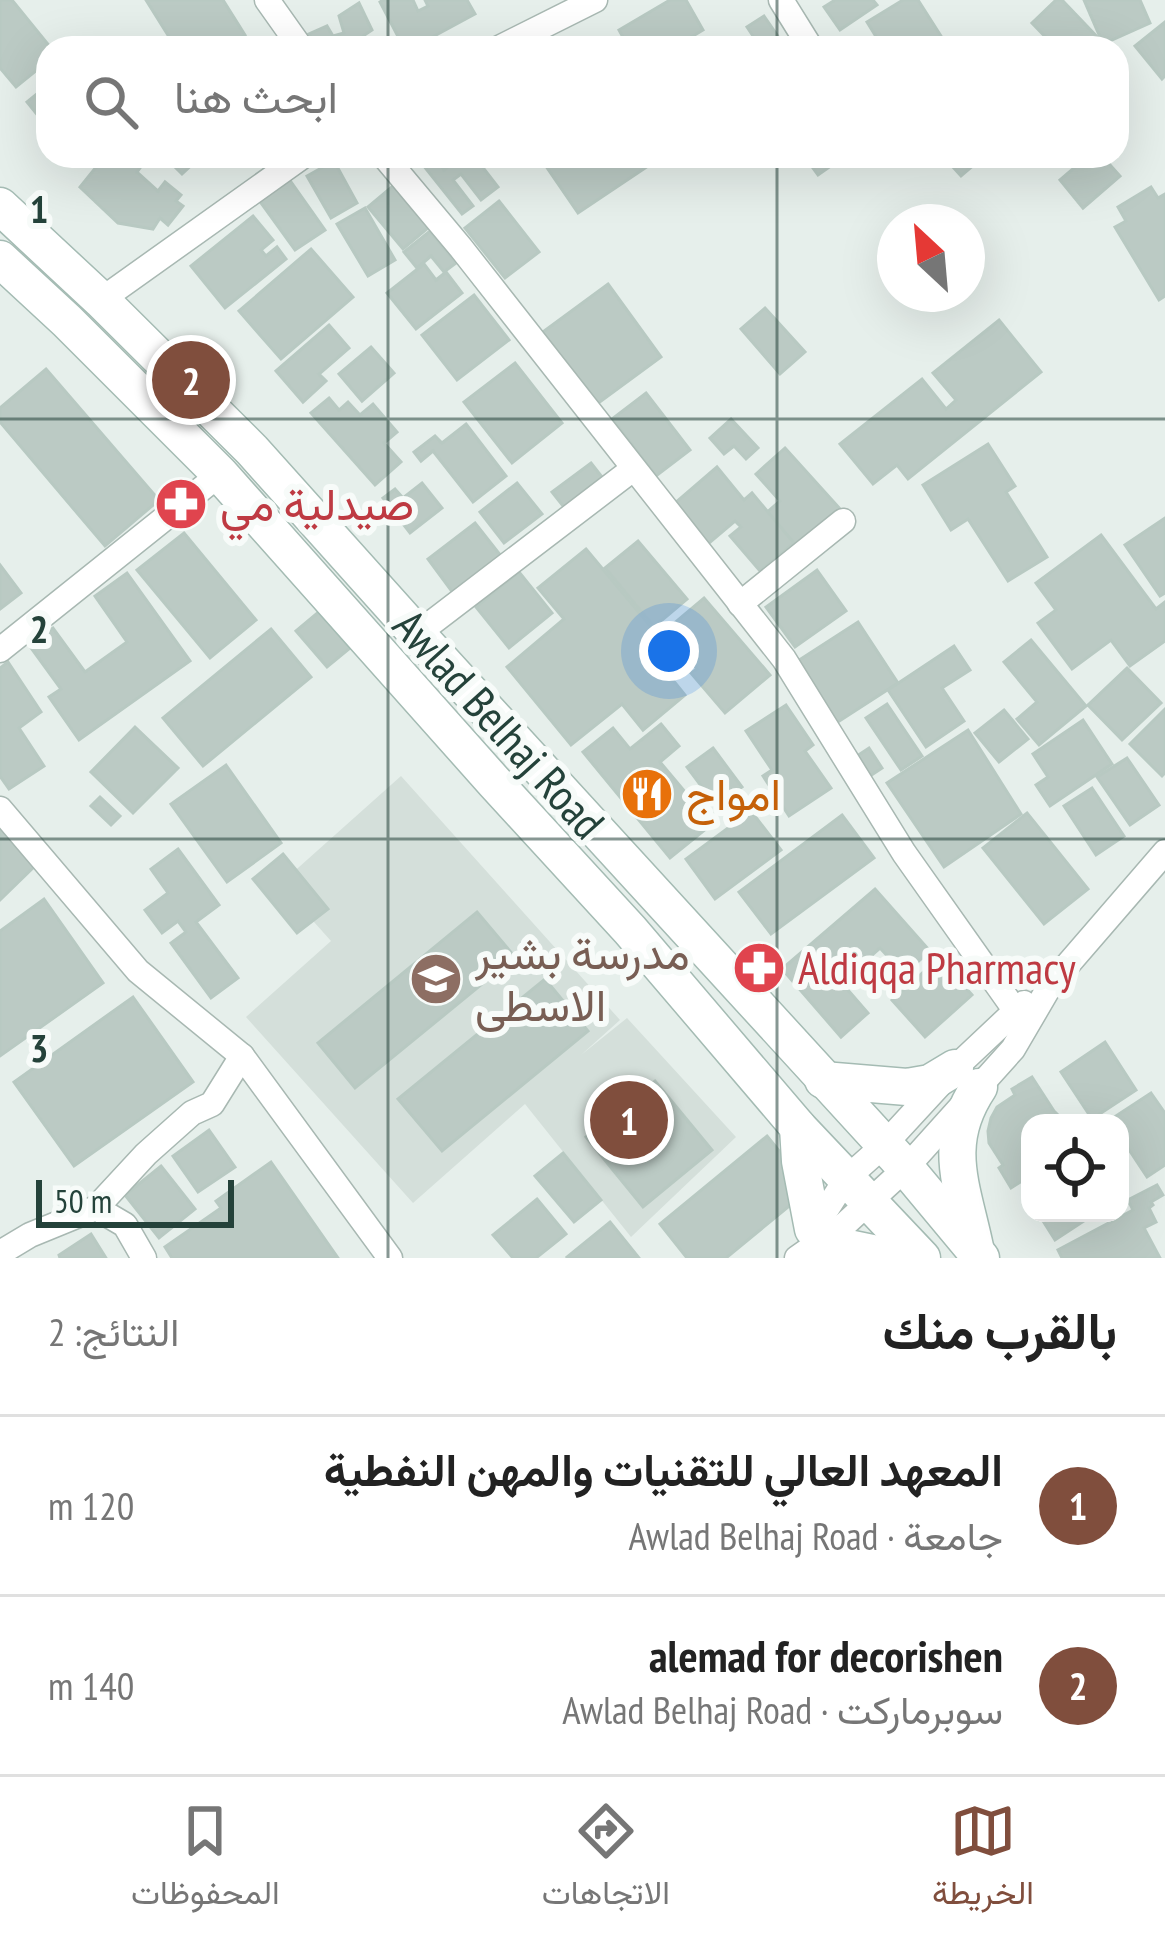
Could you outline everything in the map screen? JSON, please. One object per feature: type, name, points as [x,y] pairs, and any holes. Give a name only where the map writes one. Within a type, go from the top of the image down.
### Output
[{"type":"main road","name":"Awlad Belhaj Road","points":[[0,206],[101,299],[252,451],[978,1254]]},
{"type":"main road","name":"Awlad Belhaj Road","points":[[0,260],[220,474],[630,929],[798,1127],[922,1258]]},
{"type":"main road","points":[[823,1080],[908,1088],[967,1078],[956,1143],[978,1254]]},
{"type":"main road","points":[[798,1127],[809,1244],[897,1258]]},
{"type":"street","points":[[267,0],[293,36]]},
{"type":"street","points":[[518,36],[564,7],[595,0]]},
{"type":"street","points":[[781,0],[803,36]]},
{"type":"street","points":[[101,299],[287,168]]},
{"type":"street","points":[[393,168],[784,658],[904,853],[1015,1010]]},
{"type":"street","points":[[416,634],[634,469]]},
{"type":"street","points":[[0,650],[220,474]]},
{"type":"street","points":[[740,604],[843,521]]},
{"type":"street","points":[[0,809],[138,970],[242,1056],[390,1258]]},
{"type":"street","points":[[967,1078],[1013,1049],[1051,984],[1165,852]]},
{"type":"street","points":[[809,1244],[967,1078],[1015,1010],[1051,984]]},
{"type":"street","points":[[0,1253],[30,1234],[96,1208],[146,1154],[192,1113],[212,1104],[242,1056]]},
{"type":"street","points":[[96,1208],[125,1225],[144,1258]]},
{"type":"shaded area","name":"مدرسة بشير الاسطى","points":[[401,776],[620,1020],[581,1055],[627,1018],[736,1137],[631,1237],[525,1104],[413,1203],[246,1017],[331,941],[280,884]]},
{"type":"building","points":[[0,0],[12,0],[41,36],[36,36],[36,71],[16,87],[0,68]]},
{"type":"building","points":[[146,0],[223,0],[245,35],[243,36],[168,36]]},
{"type":"building","points":[[413,0],[418,11],[428,6],[425,0],[467,0],[475,14],[434,36],[398,36],[380,2]]},
{"type":"building","points":[[670,0],[686,0],[703,30],[693,36],[622,36],[619,30]]},
{"type":"building","points":[[835,0],[873,0],[877,5],[840,30],[824,7]]},
{"type":"building","points":[[903,0],[918,0],[941,36],[876,36],[867,22]]},
{"type":"building","points":[[1056,0],[1062,0],[1096,36],[1044,36],[1032,23]]},
{"type":"building","points":[[1084,0],[1140,0],[1150,23],[1121,36],[1100,36]]},
{"type":"building","points":[[359,3],[372,30],[363,36],[333,36],[344,33],[339,16]]},
{"type":"building","points":[[764,16],[778,36],[753,36],[747,27]]},
{"type":"building","points":[[1165,22],[1165,76],[1162,79],[1135,46]]},
{"type":"building","points":[[327,26],[333,36],[309,34]]},
{"type":"building","points":[[95,168],[140,168],[137,172],[158,191],[165,182],[181,195],[176,201],[183,206],[168,225],[160,218],[153,229],[118,223],[80,187]]},
{"type":"building","points":[[321,168],[338,168],[357,203],[331,218],[307,176]]},
{"type":"building","points":[[425,168],[483,168],[498,187],[481,200],[461,174],[453,180],[473,206],[462,214]]},
{"type":"building","points":[[547,168],[645,168],[578,213]]},
{"type":"building","points":[[1074,168],[1113,168],[1120,176],[1083,208],[1060,180]]},
{"type":"building","points":[[289,179],[325,230],[295,250],[259,200]]},
{"type":"building","points":[[394,185],[429,227],[403,249],[368,207]]},
{"type":"building","points":[[1151,187],[1158,198],[1165,194],[1165,296],[1159,300],[1115,227],[1126,221],[1118,207]]},
{"type":"building","points":[[499,201],[539,252],[505,278],[465,228]]},
{"type":"building","points":[[365,208],[395,260],[368,276],[337,224]]},
{"type":"building","points":[[253,216],[273,240],[261,250],[266,256],[277,247],[286,259],[225,308],[191,266]]},
{"type":"building","points":[[430,231],[456,263],[444,272],[431,256],[417,268],[404,252]]},
{"type":"building","points":[[311,249],[353,297],[281,359],[239,311]]},
{"type":"building","points":[[424,264],[436,280],[446,272],[462,293],[416,329],[387,293]]},
{"type":"building","points":[[608,284],[661,357],[593,407],[540,334]]},
{"type":"building","points":[[474,295],[509,340],[457,380],[422,335]]},
{"type":"building","points":[[765,308],[805,352],[780,374],[741,329]]},
{"type":"building","points":[[999,320],[1041,372],[908,479],[897,465],[873,484],[840,444],[922,379],[946,409],[956,400],[933,373]]},
{"type":"building","points":[[329,325],[349,348],[319,374],[326,381],[303,402],[276,371]]},
{"type":"building","points":[[371,347],[394,373],[362,401],[339,374]]},
{"type":"building","points":[[515,363],[562,423],[512,463],[464,402]]},
{"type":"building","points":[[46,369],[159,500],[105,546],[0,422],[0,408]]},
{"type":"building","points":[[646,393],[690,450],[656,476],[612,419]]},
{"type":"building","points":[[329,398],[339,410],[348,402],[360,415],[373,404],[397,432],[384,443],[401,462],[375,485],[311,413]]},
{"type":"building","points":[[731,419],[758,448],[746,459],[734,446],[724,454],[710,438]]},
{"type":"building","points":[[466,424],[506,476],[473,502],[433,451],[421,461],[414,452],[435,436],[442,443]]},
{"type":"building","points":[[988,444],[1015,486],[1006,492],[1047,557],[1008,581],[968,519],[951,530],[923,485]]},
{"type":"building","points":[[785,448],[841,510],[798,549],[765,514],[780,501],[756,474]]},
{"type":"building","points":[[591,463],[609,486],[571,516],[552,492]]},
{"type":"building","points":[[717,467],[744,500],[752,493],[794,543],[760,571],[730,536],[741,527],[735,521],[708,544],[674,504]]},
{"type":"building","points":[[422,483],[442,508],[410,533],[383,498],[395,489],[403,498]]},
{"type":"building","points":[[517,483],[542,514],[504,543],[480,512]]},
{"type":"building","points":[[1165,518],[1165,593],[1160,596],[1125,545]]},
{"type":"building","points":[[475,523],[501,556],[453,593],[428,559]]},
{"type":"building","points":[[184,533],[256,620],[210,658],[137,570]]},
{"type":"building","points":[[1101,535],[1156,609],[1165,602],[1165,641],[1130,666],[1111,640],[1072,669],[1038,623],[1056,610],[1036,583]]},
{"type":"building","points":[[638,541],[687,599],[654,627],[605,568]]},
{"type":"building","points":[[586,549],[677,658],[664,669],[685,695],[643,730],[622,704],[571,745],[507,667],[564,619],[538,588]]},
{"type":"building","points":[[0,565],[21,593],[0,609]]},
{"type":"building","points":[[817,570],[846,611],[795,647],[766,607]]},
{"type":"building","points":[[519,572],[552,613],[509,648],[476,607]]},
{"type":"building","points":[[127,573],[190,661],[79,740],[49,697],[61,689],[29,645],[53,628],[85,672],[127,642],[95,596]]},
{"type":"building","points":[[704,598],[770,675],[725,713],[691,673],[697,669],[665,631]]},
{"type":"building","points":[[320,611],[350,648],[327,667],[296,631]]},
{"type":"building","points":[[858,622],[898,683],[827,729],[787,668]]},
{"type":"building","points":[[271,629],[311,677],[203,766],[163,718]]},
{"type":"building","points":[[1031,640],[1086,706],[1039,745],[1017,719],[1037,702],[1004,662]]},
{"type":"building","points":[[954,646],[970,670],[942,688],[964,721],[926,747],[888,690]]},
{"type":"building","points":[[8,662],[41,712],[19,728],[44,766],[9,789],[0,776],[0,668]]},
{"type":"building","points":[[1127,668],[1161,703],[1122,740],[1088,705]]},
{"type":"building","points":[[887,704],[922,756],[901,770],[866,718]]},
{"type":"building","points":[[786,705],[813,745],[805,751],[831,788],[789,816],[763,776],[772,770],[746,731]]},
{"type":"building","points":[[1165,709],[1165,773],[1162,776],[1130,744]]},
{"type":"building","points":[[1004,710],[1028,739],[999,762],[975,733]]},
{"type":"building","points":[[1083,720],[1112,764],[1050,806],[1036,785],[1048,777],[1033,754]]},
{"type":"building","points":[[661,724],[679,746],[660,762],[712,824],[670,858],[583,752],[613,728],[630,749]]},
{"type":"building","points":[[135,727],[178,768],[133,813],[91,772]]},
{"type":"building","points":[[968,730],[1021,814],[944,867],[887,783]]},
{"type":"building","points":[[713,748],[742,787],[716,806],[687,767]]},
{"type":"building","points":[[869,748],[882,768],[861,782],[848,762]]},
{"type":"building","points":[[1127,758],[1159,805],[1130,825],[1097,777]]},
{"type":"building","points":[[226,765],[281,843],[227,882],[171,804]]},
{"type":"building","points":[[1092,788],[1124,836],[1096,855],[1064,806]]},
{"type":"building","points":[[100,797],[120,816],[111,825],[91,806]]},
{"type":"building","points":[[751,811],[781,850],[715,899],[686,859]]},
{"type":"building","points":[[1027,813],[1088,889],[1044,924],[983,848]]},
{"type":"building","points":[[842,815],[874,858],[771,934],[739,892]]},
{"type":"building","points":[[0,822],[39,862],[0,900]]},
{"type":"building","points":[[178,849],[219,905],[196,922],[238,978],[211,998],[171,943],[186,932],[178,921],[162,933],[145,910],[168,893],[151,869]]},
{"type":"building","points":[[283,854],[328,909],[297,933],[253,879]]},
{"type":"building","points":[[875,889],[930,951],[904,974],[880,948],[841,982],[868,1013],[841,1037],[782,969]]},
{"type":"building","points":[[44,899],[103,983],[0,1056],[0,931]]},
{"type":"building","points":[[477,912],[515,957],[355,1088],[318,1043]]},
{"type":"building","points":[[939,958],[972,995],[925,1037],[892,1000]]},
{"type":"building","points":[[545,979],[588,1031],[442,1151],[398,1099]]},
{"type":"building","points":[[133,997],[193,1082],[74,1166],[14,1082]]},
{"type":"building","points":[[1105,1042],[1136,1090],[1100,1114],[1089,1114],[1061,1072]]},
{"type":"building","points":[[1032,1077],[1057,1114],[1021,1114],[1021,1182],[1011,1188],[999,1168],[1003,1165],[989,1143],[988,1131],[997,1107],[1015,1095],[1012,1089]]},
{"type":"building","points":[[655,1081],[712,1150],[643,1207],[586,1137]]},
{"type":"building","points":[[1151,1093],[1165,1113],[1165,1165],[1147,1177],[1129,1150],[1129,1114],[1119,1114]]},
{"type":"building","points":[[209,1130],[235,1167],[198,1192],[173,1156]]},
{"type":"building","points":[[767,1136],[810,1189],[726,1258],[687,1258],[660,1224]]},
{"type":"building","points":[[563,1153],[601,1200],[574,1222],[535,1176]]},
{"type":"building","points":[[271,1162],[338,1258],[172,1258],[165,1247],[221,1208],[216,1201]]},
{"type":"building","points":[[161,1166],[195,1209],[159,1238],[125,1195]]},
{"type":"building","points":[[1157,1185],[1163,1195],[1149,1208],[1156,1222],[1144,1228],[1160,1258],[1062,1258],[1058,1250],[1110,1222],[1129,1222],[1133,1210],[1129,1199]]},
{"type":"building","points":[[537,1199],[566,1234],[536,1258],[513,1258],[493,1235]]},
{"type":"building","points":[[610,1222],[639,1258],[567,1257]]},
{"type":"building","points":[[1044,1222],[1082,1222],[1055,1240]]},
{"type":"building","points":[[91,1234],[106,1258],[60,1258],[59,1255]]},
{"type":"place","name":"alemad for decorishen","points":[[191,380]]},
{"type":"place","name":"صيدلية مي","points":[[181,504]]},
{"type":"place","name":"امواج","points":[[647,794]]},
{"type":"place","name":"Aldiqqa Pharmacy","points":[[759,968]]},
{"type":"place","name":"مدرسة بشير الاسطى","points":[[436,979]]},
{"type":"place","name":"المعهد العالي للتقنيات والمهن النفطية","points":[[629,1120]]}]
